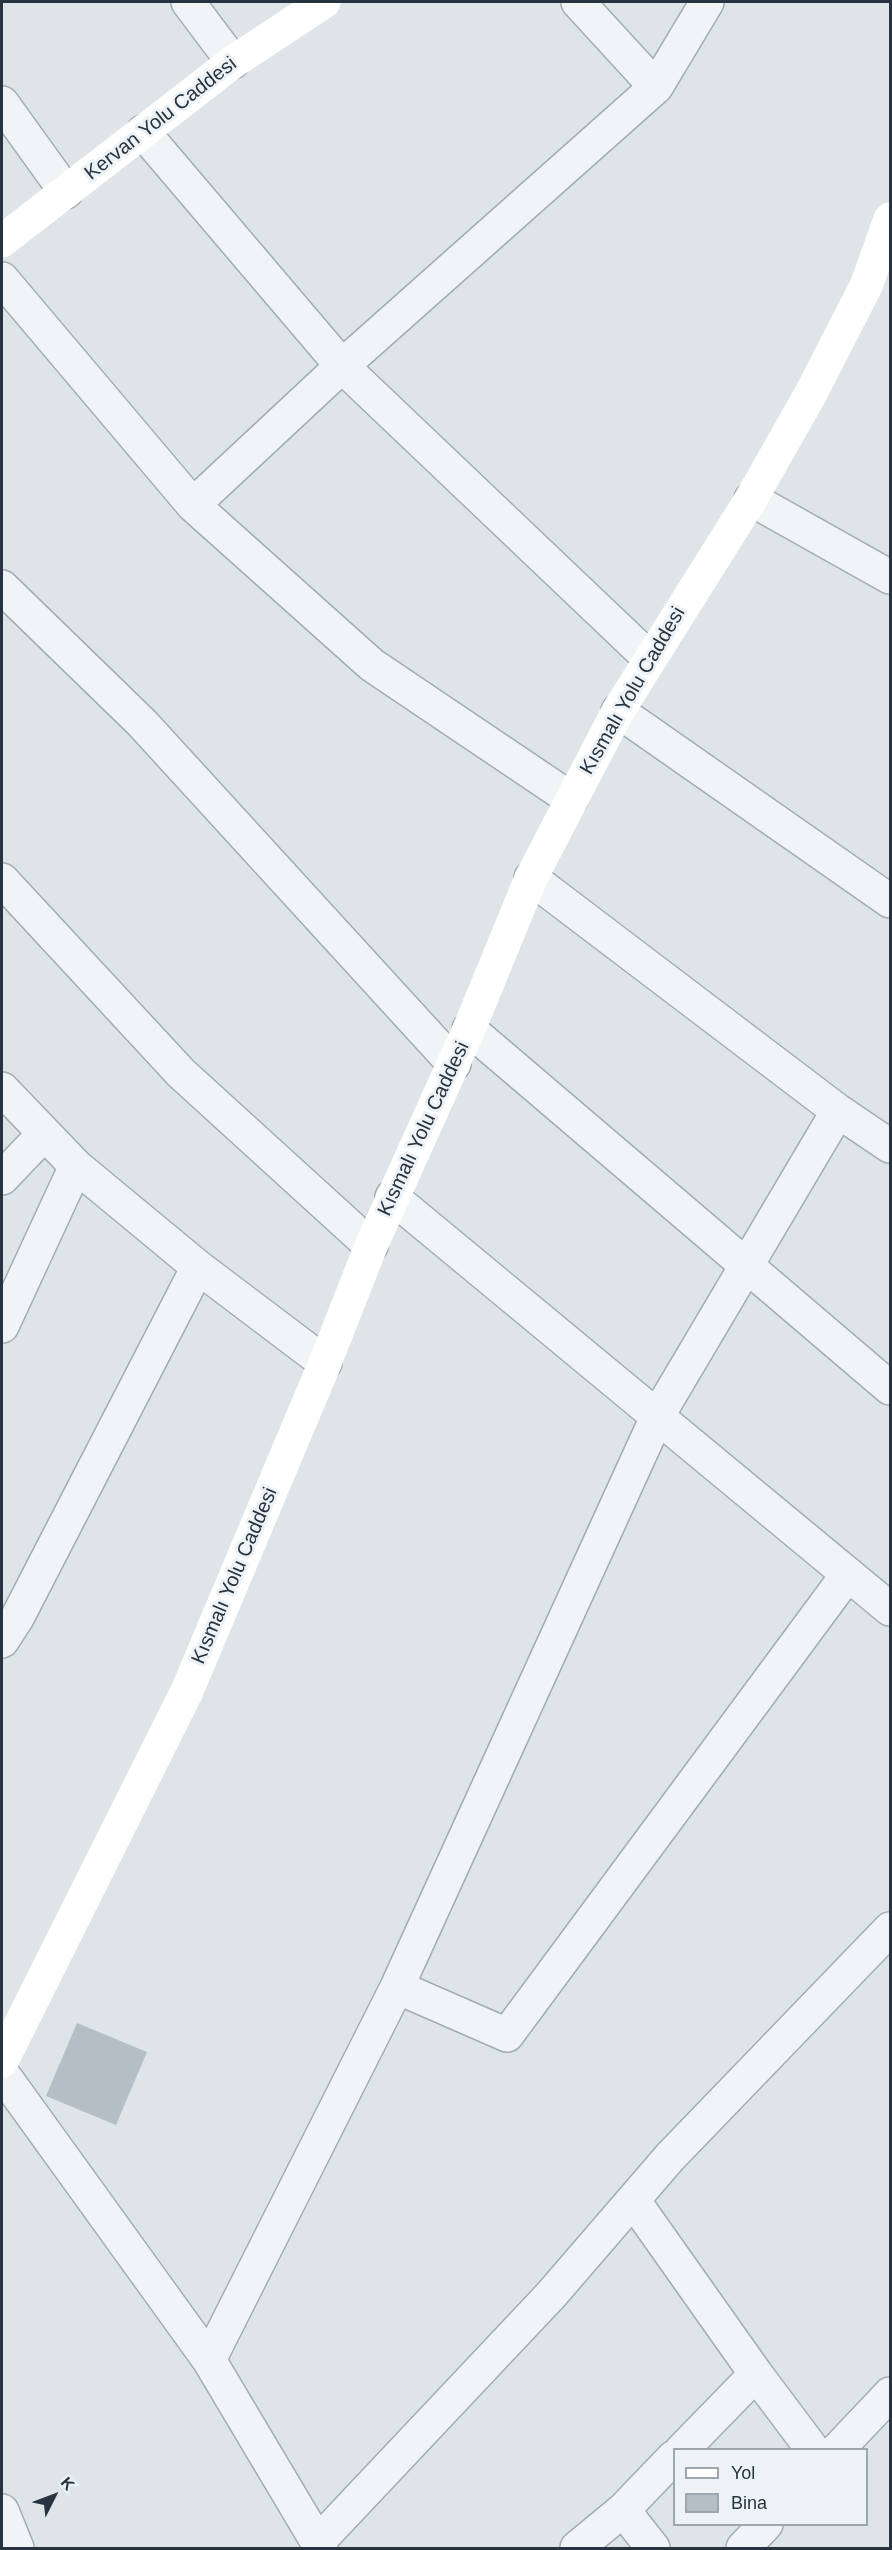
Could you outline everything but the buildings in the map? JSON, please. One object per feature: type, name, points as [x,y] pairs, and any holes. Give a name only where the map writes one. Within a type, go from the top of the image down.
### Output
[{"type":"street","points":[[188,2],[233,62]]},
{"type":"street","name":"Kervan Yolu Caddesi","points":[[2,241],[233,62],[324,2]]},
{"type":"street","points":[[578,2],[656,87]]},
{"type":"street","points":[[193,505],[342,366],[656,87],[707,2]]},
{"type":"street","points":[[2,103],[66,192]]},
{"type":"street","points":[[143,132],[342,366],[649,658]]},
{"type":"street","name":"Kısmalı Yolu Caddesi","points":[[2,2061],[187,1690],[325,1363],[371,1246],[454,1064],[531,879],[618,711],[649,658],[751,499],[866,286],[891,219]]},
{"type":"street","points":[[2,279],[193,505],[372,665],[571,799]]},
{"type":"street","points":[[751,499],[891,577]]},
{"type":"street","points":[[2,587],[142,723],[454,1064]]},
{"type":"street","points":[[618,711],[891,901]]},
{"type":"street","points":[[531,879],[838,1111],[891,1146]]},
{"type":"street","points":[[2,880],[181,1073],[371,1246]]},
{"type":"street","points":[[469,1029],[891,1388]]},
{"type":"street","points":[[2,1089],[76,1166],[198,1267],[325,1363]]},
{"type":"street","points":[[209,2360],[397,1987],[658,1415],[838,1111]]},
{"type":"street","points":[[2,1178],[44,1134]]},
{"type":"street","points":[[2,1326],[76,1166]]},
{"type":"street","points":[[392,1197],[891,1609]]},
{"type":"street","points":[[2,1641],[17,1618],[198,1267]]},
{"type":"street","points":[[397,1987],[507,2035],[848,1574]]},
{"type":"street","points":[[2,2073],[209,2360],[320,2545],[551,2295],[670,2157],[891,1929]]},
{"type":"street","points":[[633,2200],[756,2374],[812,2448]]},
{"type":"street","points":[[684,2448],[756,2374]]},
{"type":"street","points":[[839,2448],[891,2394]]},
{"type":"street","points":[[577,2548],[623,2510],[673,2459]]},
{"type":"street","points":[[623,2510],[653,2548]]},
{"type":"street","points":[[2,2511],[17,2548]]},
{"type":"street","points":[[743,2548],[764,2526]]}]
